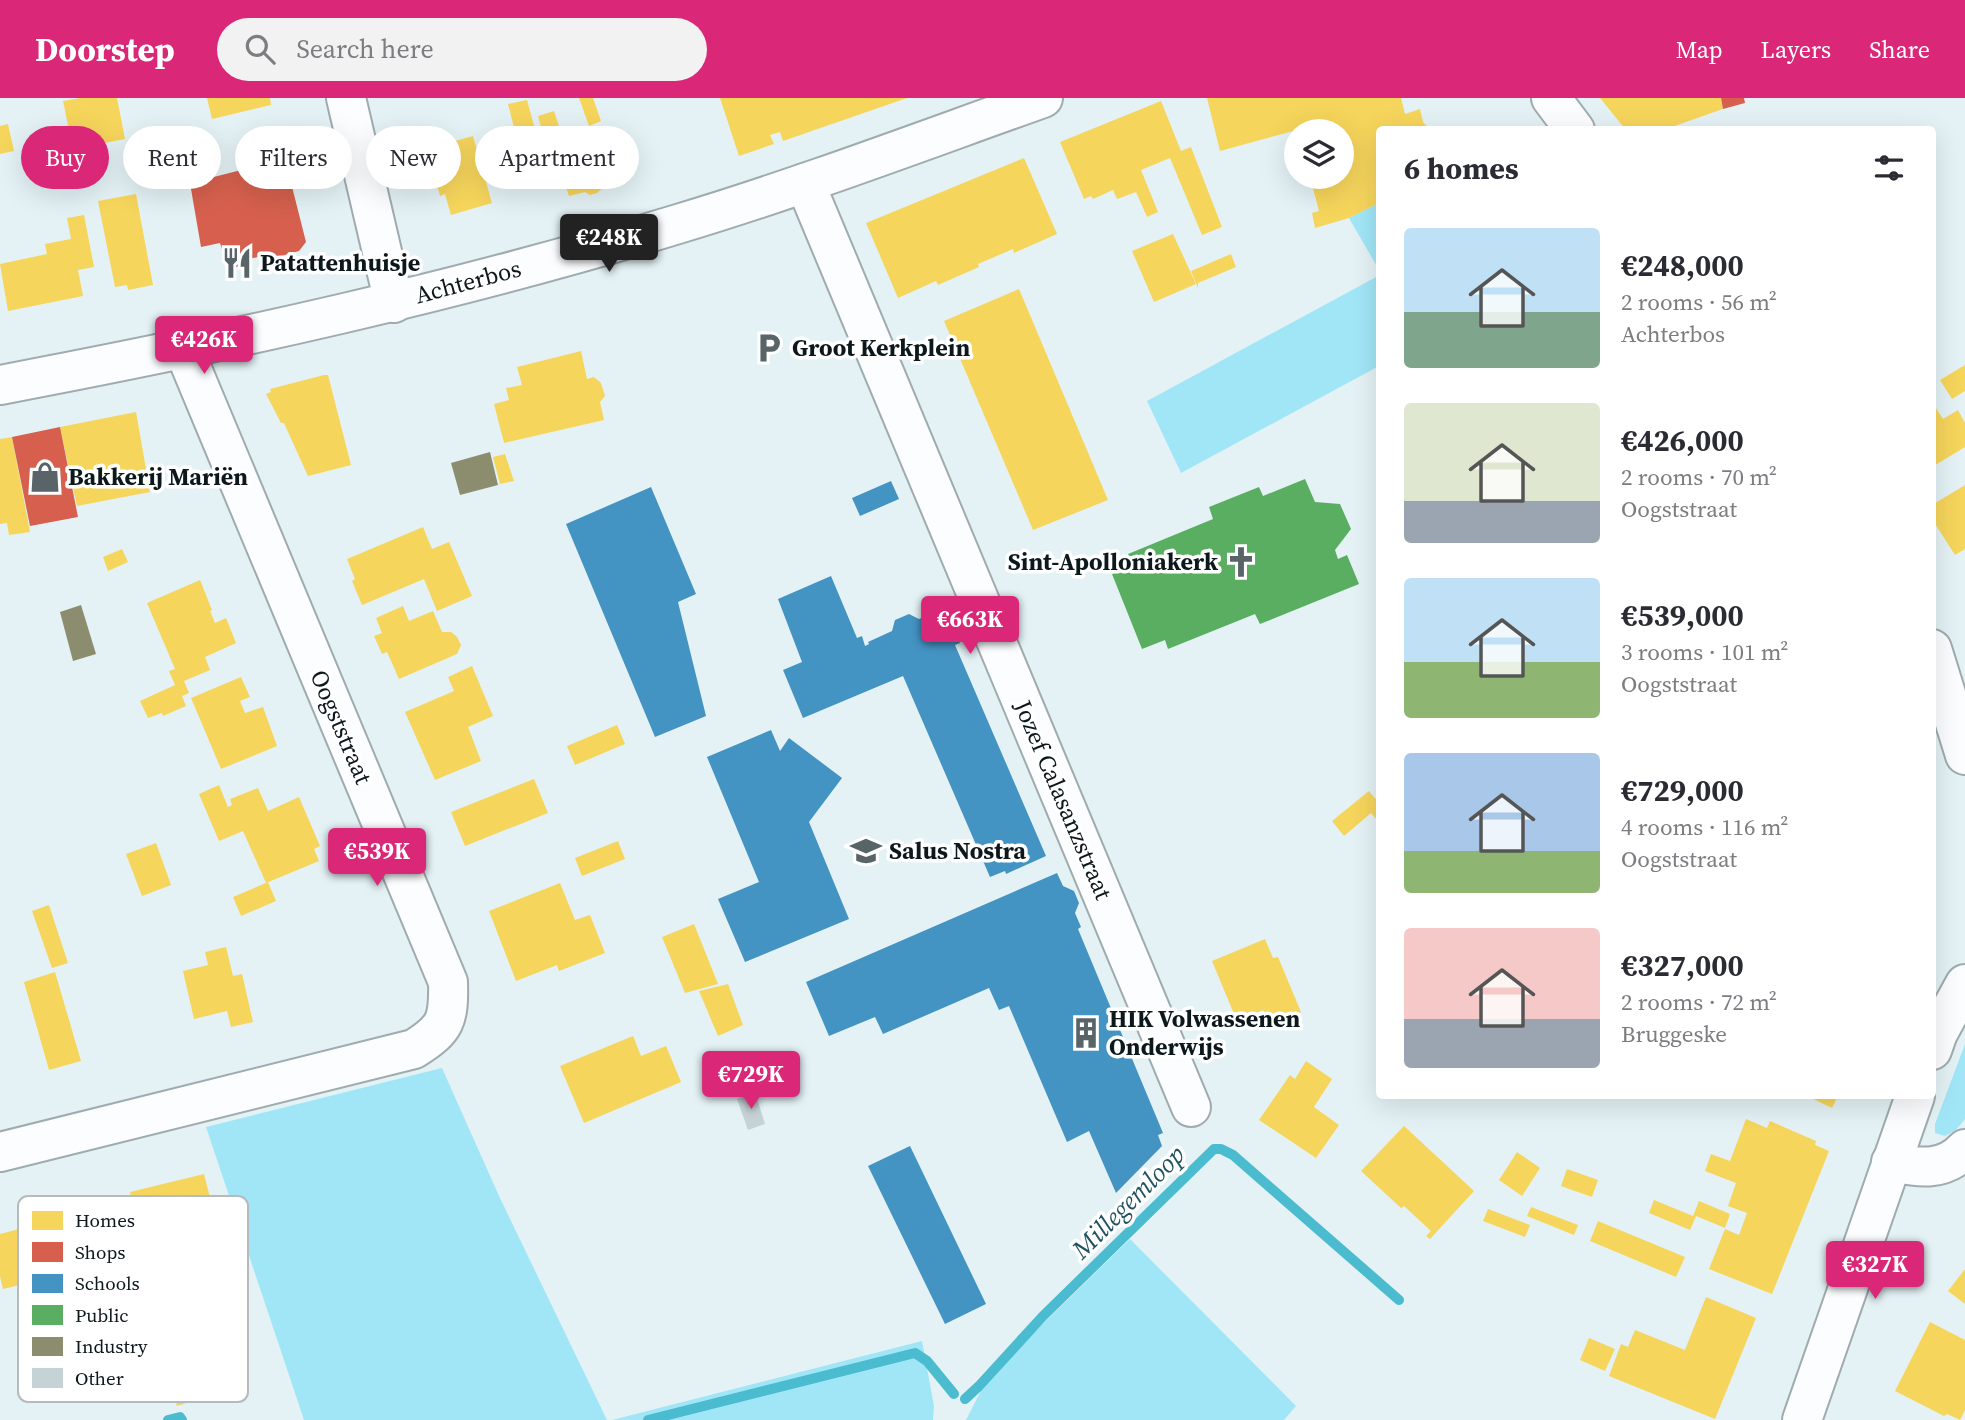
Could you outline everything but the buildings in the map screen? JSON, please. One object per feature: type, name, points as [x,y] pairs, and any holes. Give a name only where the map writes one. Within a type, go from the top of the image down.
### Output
[{"type":"street","points":[[346,98],[394,303]]},
{"type":"street","name":"Achterbos","points":[[0,385],[184,350],[394,303],[677,225],[805,183],[1043,98]]},
{"type":"street","points":[[1551,98],[1572,126]]},
{"type":"street","name":"Jozef Calasanzstraat","points":[[805,183],[1191,1107]]},
{"type":"street","name":"Oogststraat","points":[[0,1152],[414,1049],[436,1035],[449,1010],[448,982],[184,350]]},
{"type":"street","points":[[1936,662],[1965,755]]},
{"type":"street","points":[[1936,1039],[1965,984]]},
{"type":"street","points":[[1801,1420],[1914,1099]]},
{"type":"street","points":[[1891,1162],[1921,1168],[1954,1161],[1965,1149]]},
{"type":"shaded area","points":[[1376,204],[1376,265],[1349,218]]},
{"type":"shaded area","points":[[1376,277],[1376,368],[1181,473],[1147,401]]},
{"type":"shaded area","points":[[1965,1044],[1965,1119],[1956,1130],[1945,1136],[1935,1133],[1935,1124]]},
{"type":"shaded area","points":[[442,1068],[499,1196],[607,1420],[304,1420],[248,1253],[248,1196],[229,1196],[206,1127]]},
{"type":"shaded area","points":[[1130,1239],[1296,1406],[1284,1420],[966,1420],[988,1377]]},
{"type":"shaded area","points":[[922,1341],[934,1406],[933,1420],[612,1420]]},
{"type":"waterway","name":"Millegemloop","points":[[965,1399],[1043,1316],[1214,1149],[1221,1149],[1233,1155],[1399,1300]]},
{"type":"waterway","name":"Millegemloop","points":[[648,1420],[915,1353],[927,1361],[954,1394]]},
{"type":"waterway","name":"Millegemloop","points":[[168,1420],[180,1417],[182,1420]]},
{"type":"place","name":"Patattenhuisje","points":[[237,263]]},
{"type":"place","name":"Groot Kerkplein","points":[[769,348]]},
{"type":"place","name":"Bakkerij Mariën","points":[[45,477]]},
{"type":"place","name":"Sint-Apolloniakerk","points":[[1241,562]]},
{"type":"place","name":"Salus Nostra","points":[[866,851]]},
{"type":"place","name":"HIK Volwassenen Onderwijs","points":[[1086,1033]]}]
